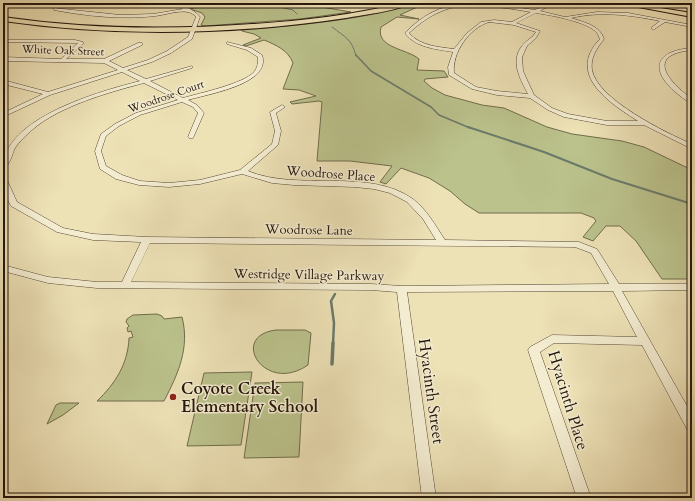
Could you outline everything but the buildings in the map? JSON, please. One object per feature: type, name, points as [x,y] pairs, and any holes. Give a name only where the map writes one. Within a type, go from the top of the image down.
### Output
[{"type":"main road","points":[[3,19],[69,27],[153,31],[194,30],[328,19],[408,3]]},
{"type":"main road","points":[[620,3],[642,5],[692,15]]},
{"type":"street","points":[[3,115],[48,94],[150,61],[169,52],[190,38],[198,17],[195,13],[171,3]]},
{"type":"street","points":[[506,7],[512,3]]},
{"type":"street","points":[[512,24],[552,3]]},
{"type":"street","points":[[455,51],[420,43],[407,33],[422,19],[453,6],[479,4],[534,12],[587,24],[599,31],[602,39],[596,45],[592,54],[589,63],[590,73],[607,95],[621,107],[645,123],[692,148]]},
{"type":"street","points":[[54,9],[98,15],[150,16],[186,10]]},
{"type":"street","points":[[565,18],[582,13],[603,12],[692,26]]},
{"type":"street","points":[[532,96],[497,93],[474,88],[458,80],[451,74],[450,61],[455,51],[475,27],[488,21],[512,24],[538,31],[533,39],[524,46],[519,63],[520,71],[532,96],[550,109],[566,116],[607,123],[645,123]]},
{"type":"street","points":[[653,29],[663,21]]},
{"type":"street","points":[[6,41],[14,37]]},
{"type":"street","points":[[6,41],[75,41],[81,43],[63,59]]},
{"type":"street","name":"Woodrose Court","points":[[229,43],[249,49],[260,56],[262,63],[252,78],[138,114],[117,125],[103,135],[98,151],[103,167],[118,177],[139,183],[170,185],[200,182],[243,172],[275,145],[278,131],[273,112],[282,106]]},
{"type":"street","points":[[105,61],[140,44]]},
{"type":"street","points":[[692,49],[669,53],[663,60],[662,66],[665,76],[673,86],[692,102]]},
{"type":"street","name":"White Oak Street","points":[[3,59],[105,61],[124,69],[195,106],[201,113],[191,137]]},
{"type":"street","points":[[3,166],[8,153],[21,138],[36,124],[59,110],[88,98],[184,70],[190,66]]},
{"type":"street","points":[[3,82],[48,94]]},
{"type":"street","name":"Woodrose Place","points":[[243,172],[256,178],[277,182],[362,185],[388,191],[407,198],[424,214],[442,243]]},
{"type":"street","name":"Woodrose Lane","points":[[3,180],[14,204],[60,230],[93,237],[147,240],[576,244],[594,252],[616,288],[692,427]]},
{"type":"street","points":[[125,285],[147,240]]},
{"type":"street","name":"Westridge Village Parkway","points":[[3,268],[54,281],[82,284],[364,286],[402,289],[692,287]]},
{"type":"street","name":"Hyacinth Street","points":[[402,289],[429,498]]},
{"type":"street","name":"Hyacinth Place","points":[[584,498],[534,350],[552,338],[645,341]]},
{"type":"green space","points":[[200,3],[298,3],[351,12],[300,19],[205,26],[201,25],[205,17],[202,13],[190,9],[206,5]]},
{"type":"green space","points":[[419,3],[426,3],[400,15],[419,19],[397,17],[381,27],[380,34],[387,44],[419,59],[417,70],[444,71],[448,77],[425,79],[424,81],[432,88],[445,95],[482,105],[504,108],[547,127],[572,134],[622,141],[644,147],[692,170],[692,279],[662,279],[636,241],[620,226],[606,226],[593,241],[583,237],[596,221],[594,218],[581,213],[479,213],[465,204],[450,191],[429,178],[401,168],[386,184],[380,182],[392,166],[350,161],[317,161],[322,102],[292,104],[290,102],[316,96],[299,90],[283,89],[293,63],[291,58],[281,48],[264,40],[246,46],[243,45],[261,38],[241,30],[309,24],[353,18]]},
{"type":"green space","points":[[157,314],[162,316],[164,319],[182,317],[185,339],[184,350],[178,371],[164,401],[97,401],[115,380],[123,365],[129,338],[133,337],[131,331],[128,332],[127,328],[129,326],[126,322],[127,319],[133,315]]},
{"type":"green space","points":[[276,330],[305,330],[311,333],[308,365],[292,372],[278,373],[266,369],[258,361],[254,352],[255,342],[262,334]]},
{"type":"green space","points":[[252,372],[241,445],[187,446],[204,373]]},
{"type":"green space","points":[[303,382],[299,457],[244,458],[255,383]]},
{"type":"green space","points":[[60,403],[79,403],[63,415],[47,424],[56,405]]},
{"type":"waterway","points":[[261,3],[293,10],[297,14]]},
{"type":"waterway","points":[[332,27],[350,42],[356,56]]},
{"type":"waterway","points":[[356,55],[371,71],[431,107],[439,115],[470,128]]},
{"type":"waterway","points":[[468,127],[544,152],[612,179],[692,204]]},
{"type":"waterway","points":[[333,344],[334,323],[331,301],[335,294]]},
{"type":"waterway","points":[[332,364],[333,343]]},
{"type":"place","name":"Coyote Creek Elementary School","points":[[173,397]]}]
